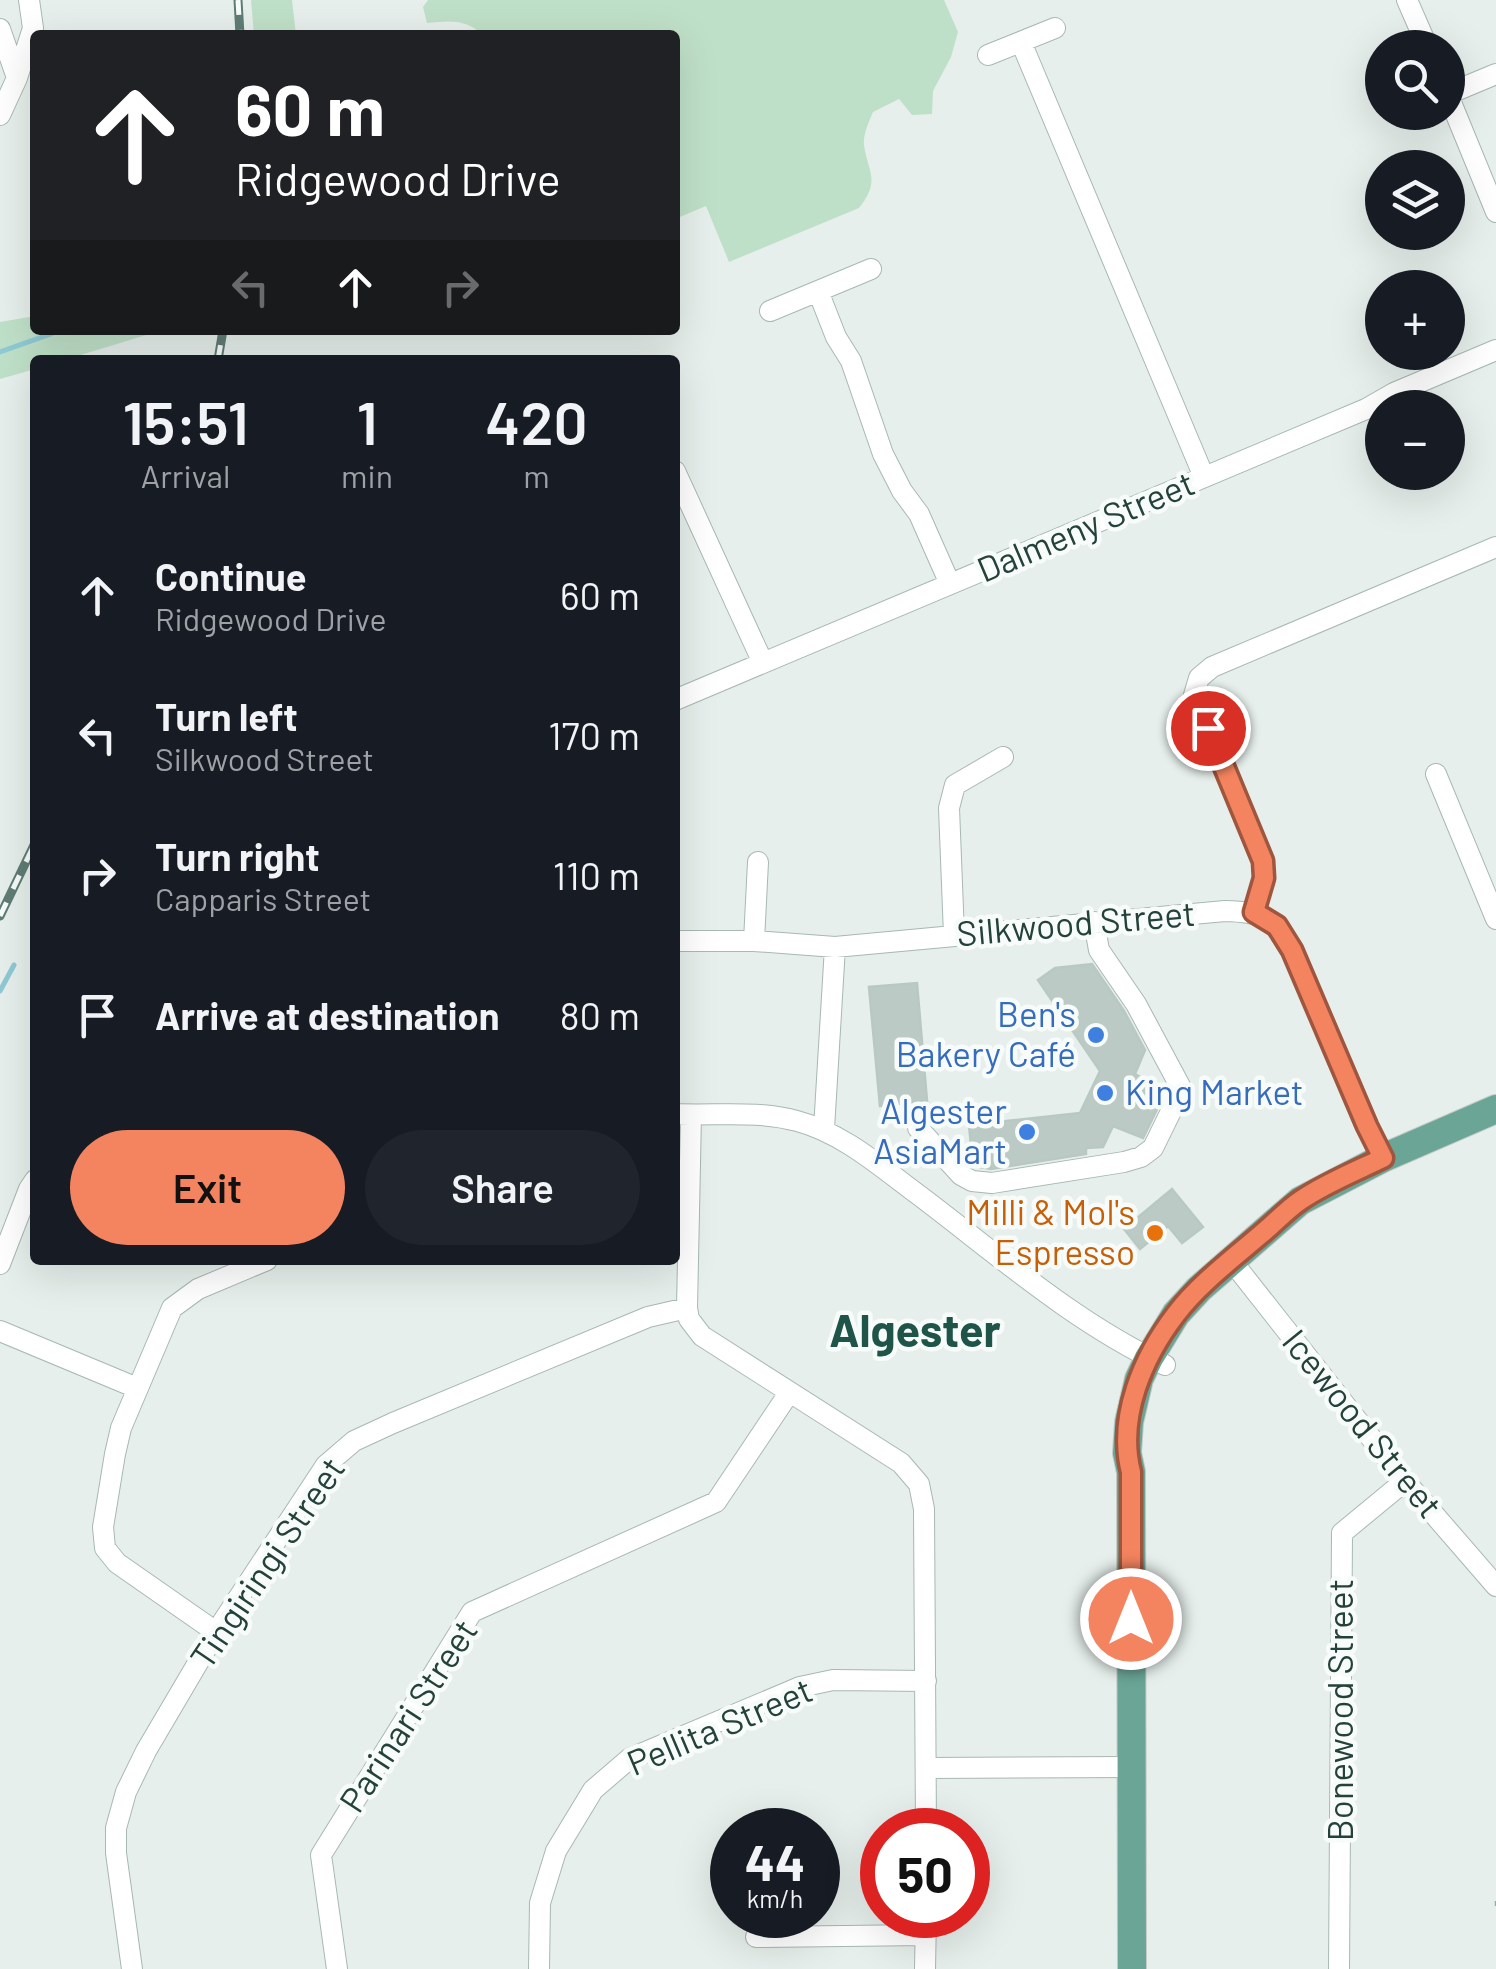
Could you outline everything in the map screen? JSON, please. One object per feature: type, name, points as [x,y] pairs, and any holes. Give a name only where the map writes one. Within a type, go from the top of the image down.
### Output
[{"type":"main road","points":[[1132,1969],[1131,1472],[1126,1453],[1139,1379],[1157,1361],[1176,1314],[1236,1266],[1300,1201],[1383,1158],[1496,1109]]},
{"type":"street","points":[[29,0],[32,30]]},
{"type":"street","points":[[1408,0],[1420,30]]},
{"type":"street","points":[[988,55],[1055,28]]},
{"type":"street","points":[[0,29],[17,78]]},
{"type":"street","points":[[0,115],[30,37]]},
{"type":"street","points":[[1021,42],[1204,477]]},
{"type":"street","points":[[1465,87],[1496,74]]},
{"type":"street","points":[[1463,130],[1496,212]]},
{"type":"street","points":[[770,312],[870,269]]},
{"type":"street","points":[[818,291],[836,337],[851,362],[882,454],[919,514],[950,584]]},
{"type":"street","name":"Dalmeny Street","points":[[680,698],[1366,409],[1496,350]]},
{"type":"street","points":[[680,482],[763,663]]},
{"type":"street","points":[[1383,1158],[1292,950],[1277,926],[1254,912],[1264,878],[1263,861],[1194,696],[1199,678],[1212,666],[1496,547]]},
{"type":"street","points":[[954,935],[949,808],[956,786],[1003,757]]},
{"type":"street","points":[[1436,774],[1496,919]]},
{"type":"street","points":[[754,941],[758,862]]},
{"type":"street","name":"Silkwood Street","points":[[680,941],[835,947],[1225,911],[1254,912]]},
{"type":"street","points":[[918,1128],[961,1175],[972,1181],[992,1183],[1124,1162],[1141,1158],[1153,1148],[1180,1086],[1136,1004],[1099,950],[1094,922]]},
{"type":"street","points":[[824,1130],[835,947]]},
{"type":"street","points":[[926,1808],[924,1509],[919,1484],[900,1463],[702,1336],[689,1319],[683,1115],[766,1115],[824,1130],[884,1169],[1060,1301],[1157,1361]]},
{"type":"street","points":[[0,1264],[30,1188]]},
{"type":"street","points":[[216,1632],[117,1563],[105,1548],[102,1528],[121,1428],[172,1308],[198,1289],[256,1265]]},
{"type":"street","name":"Icewood Street","points":[[1236,1266],[1405,1481],[1494,1578]]},
{"type":"street","name":"Tingiringi Street","points":[[132,1969],[116,1853],[116,1828],[126,1792],[216,1632],[326,1465],[354,1441],[688,1301]]},
{"type":"street","points":[[0,1331],[136,1388]]},
{"type":"street","name":"Parinari Street","points":[[337,1969],[321,1854],[472,1612],[716,1502],[788,1393]]},
{"type":"street","name":"Bonewood Street","points":[[1339,1969],[1342,1533],[1405,1481]]},
{"type":"street","name":"Pellita Street","points":[[540,1969],[540,1903],[556,1851],[593,1790],[629,1759],[800,1687],[833,1680],[926,1681]]},
{"type":"street","points":[[927,1768],[1132,1767]]},
{"type":"street","points":[[925,1969],[926,1938]]},
{"type":"path","points":[[1496,1901],[1496,1908]]},
{"type":"green space","points":[[251,0],[292,0],[295,30],[254,30]]},
{"type":"green space","points":[[428,0],[944,0],[958,32],[951,57],[933,91],[932,114],[912,115],[899,99],[873,112],[864,141],[870,190],[859,208],[729,262],[706,206],[680,217],[680,30],[476,30],[449,21],[427,23],[423,7]]},
{"type":"green space","points":[[30,317],[30,335],[146,335],[80,355],[30,355],[30,370],[0,379],[0,322]]},
{"type":"building","points":[[1092,964],[1145,1050],[1135,1074],[1166,1091],[1143,1138],[1113,1126],[1103,1147],[1086,1148],[1086,1154],[991,1169],[973,1166],[969,1125],[1080,1113],[1100,1071],[1038,980],[1055,968]]},
{"type":"building","points":[[917,983],[927,1101],[880,1106],[869,987]]},
{"type":"building","points":[[1172,1189],[1203,1227],[1182,1243],[1168,1226],[1140,1249],[1124,1229]]},
{"type":"waterway","points":[[0,352],[48,335]]},
{"type":"waterway","points":[[0,991],[14,965]]},
{"type":"railway","points":[[238,0],[240,30]]},
{"type":"railway","points":[[219,355],[222,335]]},
{"type":"railway","points":[[0,916],[30,853]]},
{"type":"place","name":"Ben's Bakery Café","points":[[1096,1035]]},
{"type":"place","name":"King Market","points":[[1105,1093]]},
{"type":"place","name":"Algester AsiaMart","points":[[1027,1132]]},
{"type":"place","name":"Milli & Mol's Espresso","points":[[1155,1233]]},
{"type":"district","name":"Algester","points":[[915,1331]]},
{"type":"route","points":[[1131,1619],[1131,1472],[1126,1453],[1132,1402],[1149,1358],[1176,1314],[1198,1290],[1300,1201],[1383,1158],[1292,950],[1277,926],[1254,912],[1264,878],[1263,861],[1208,728]]}]
